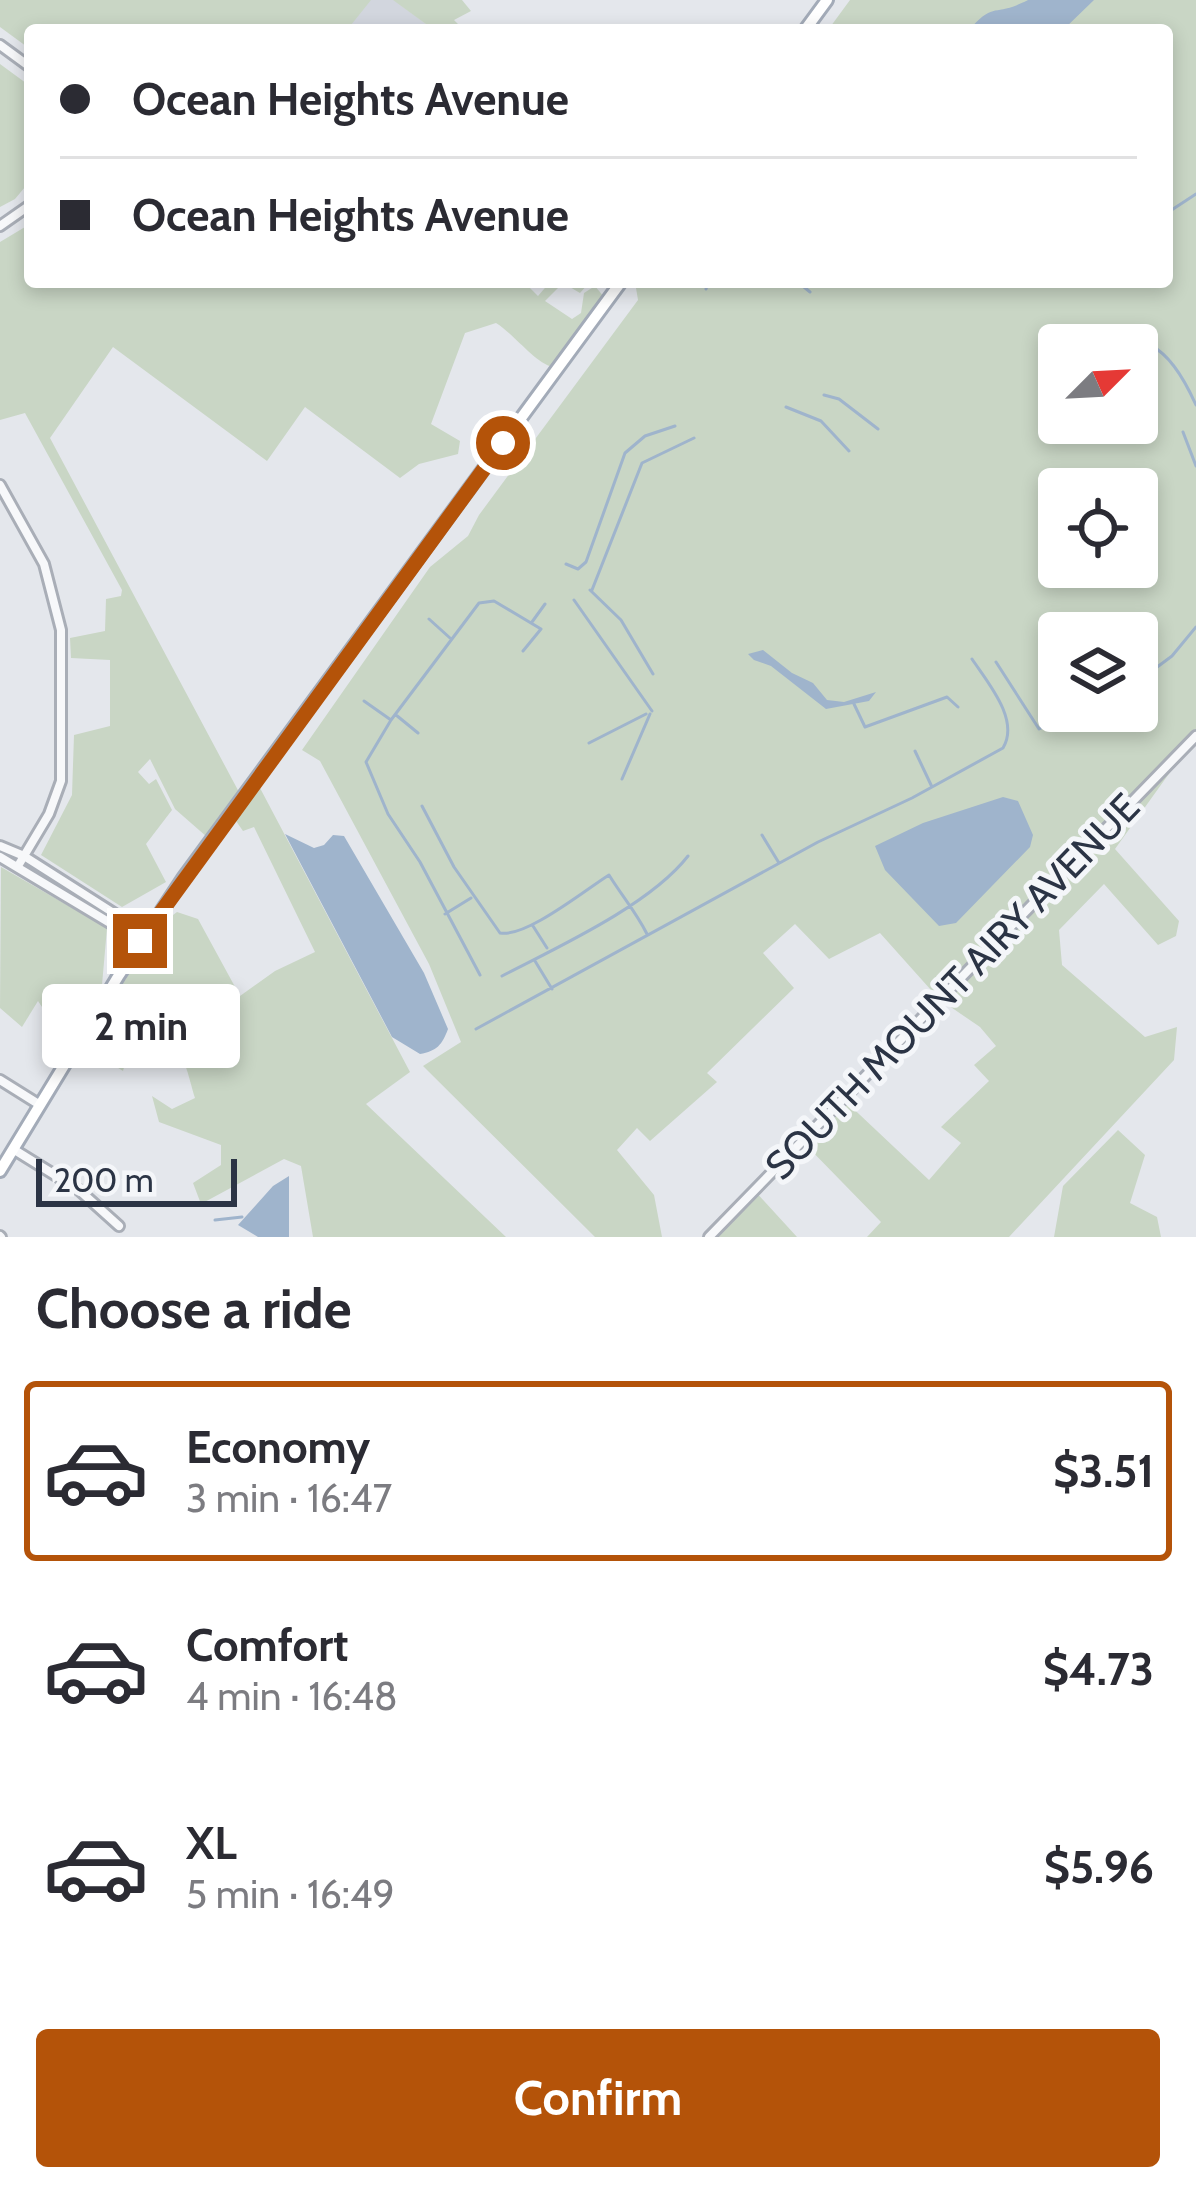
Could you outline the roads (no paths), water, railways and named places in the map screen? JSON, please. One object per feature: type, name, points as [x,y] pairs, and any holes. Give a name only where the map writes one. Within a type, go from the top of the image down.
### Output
[{"type":"main road","points":[[0,1171],[143,937],[617,288]]},
{"type":"street","points":[[0,485],[44,564],[61,630],[61,781],[50,814],[18,866]]},
{"type":"street","name":"SOUTH MOUNT AIRY AVENUE","points":[[710,1237],[1196,736]]},
{"type":"street","points":[[0,846],[24,856],[143,937]]},
{"type":"street","points":[[0,857],[143,937]]},
{"type":"street","points":[[0,1080],[40,1105]]},
{"type":"street","points":[[13,1149],[79,1190],[119,1226]]},
{"type":"water","points":[[1028,0],[1094,0],[1069,24],[975,24],[990,12]]},
{"type":"water","points":[[763,650],[813,683],[827,700],[844,702],[876,692],[869,701],[826,709],[748,654]]},
{"type":"water","points":[[1003,797],[1018,801],[1033,835],[1030,847],[956,923],[939,926],[885,870],[875,846],[923,823]]},
{"type":"water","points":[[285,834],[314,848],[333,835],[344,836],[424,973],[448,1029],[435,1049],[420,1054],[392,1037]]},
{"type":"water","points":[[289,1176],[289,1237],[258,1237],[238,1225],[273,1186]]},
{"type":"waterway","points":[[1173,209],[1196,194]]},
{"type":"waterway","points":[[805,288],[810,292]]},
{"type":"waterway","points":[[1158,351],[1169,360],[1196,405]]},
{"type":"waterway","points":[[824,395],[839,399],[878,429]]},
{"type":"waterway","points":[[786,407],[821,421],[849,451]]},
{"type":"waterway","points":[[566,564],[578,569],[586,562],[625,453],[645,436],[675,426]]},
{"type":"waterway","points":[[1183,432],[1196,466]]},
{"type":"waterway","points":[[592,590],[642,463],[694,438]]},
{"type":"waterway","points":[[590,590],[621,620],[653,674]]},
{"type":"waterway","points":[[574,600],[652,711]]},
{"type":"waterway","points":[[480,975],[420,862],[388,814],[366,762],[391,720],[479,603],[494,601],[541,629],[523,651]]},
{"type":"waterway","points":[[532,622],[545,604]]},
{"type":"waterway","points":[[429,619],[450,638]]},
{"type":"waterway","points":[[1158,666],[1196,627]]},
{"type":"waterway","points":[[476,1029],[818,842],[1003,748],[1008,726],[1005,714],[972,659]]},
{"type":"waterway","points":[[996,662],[1038,727]]},
{"type":"waterway","points":[[854,704],[865,727],[947,697],[958,707]]},
{"type":"waterway","points":[[364,701],[391,720]]},
{"type":"waterway","points":[[589,743],[646,714]]},
{"type":"waterway","points":[[622,779],[650,714]]},
{"type":"waterway","points":[[396,715],[418,733]]},
{"type":"waterway","points":[[915,751],[932,787]]},
{"type":"waterway","points":[[422,806],[454,867],[500,933],[540,921],[609,875],[647,934]]},
{"type":"waterway","points":[[762,835],[779,863]]},
{"type":"waterway","points":[[502,976],[627,908],[688,856]]},
{"type":"waterway","points":[[445,914],[471,898]]},
{"type":"waterway","points":[[533,926],[547,948]]},
{"type":"waterway","points":[[535,961],[552,989]]},
{"type":"waterway","points":[[215,1220],[242,1217]]}]
